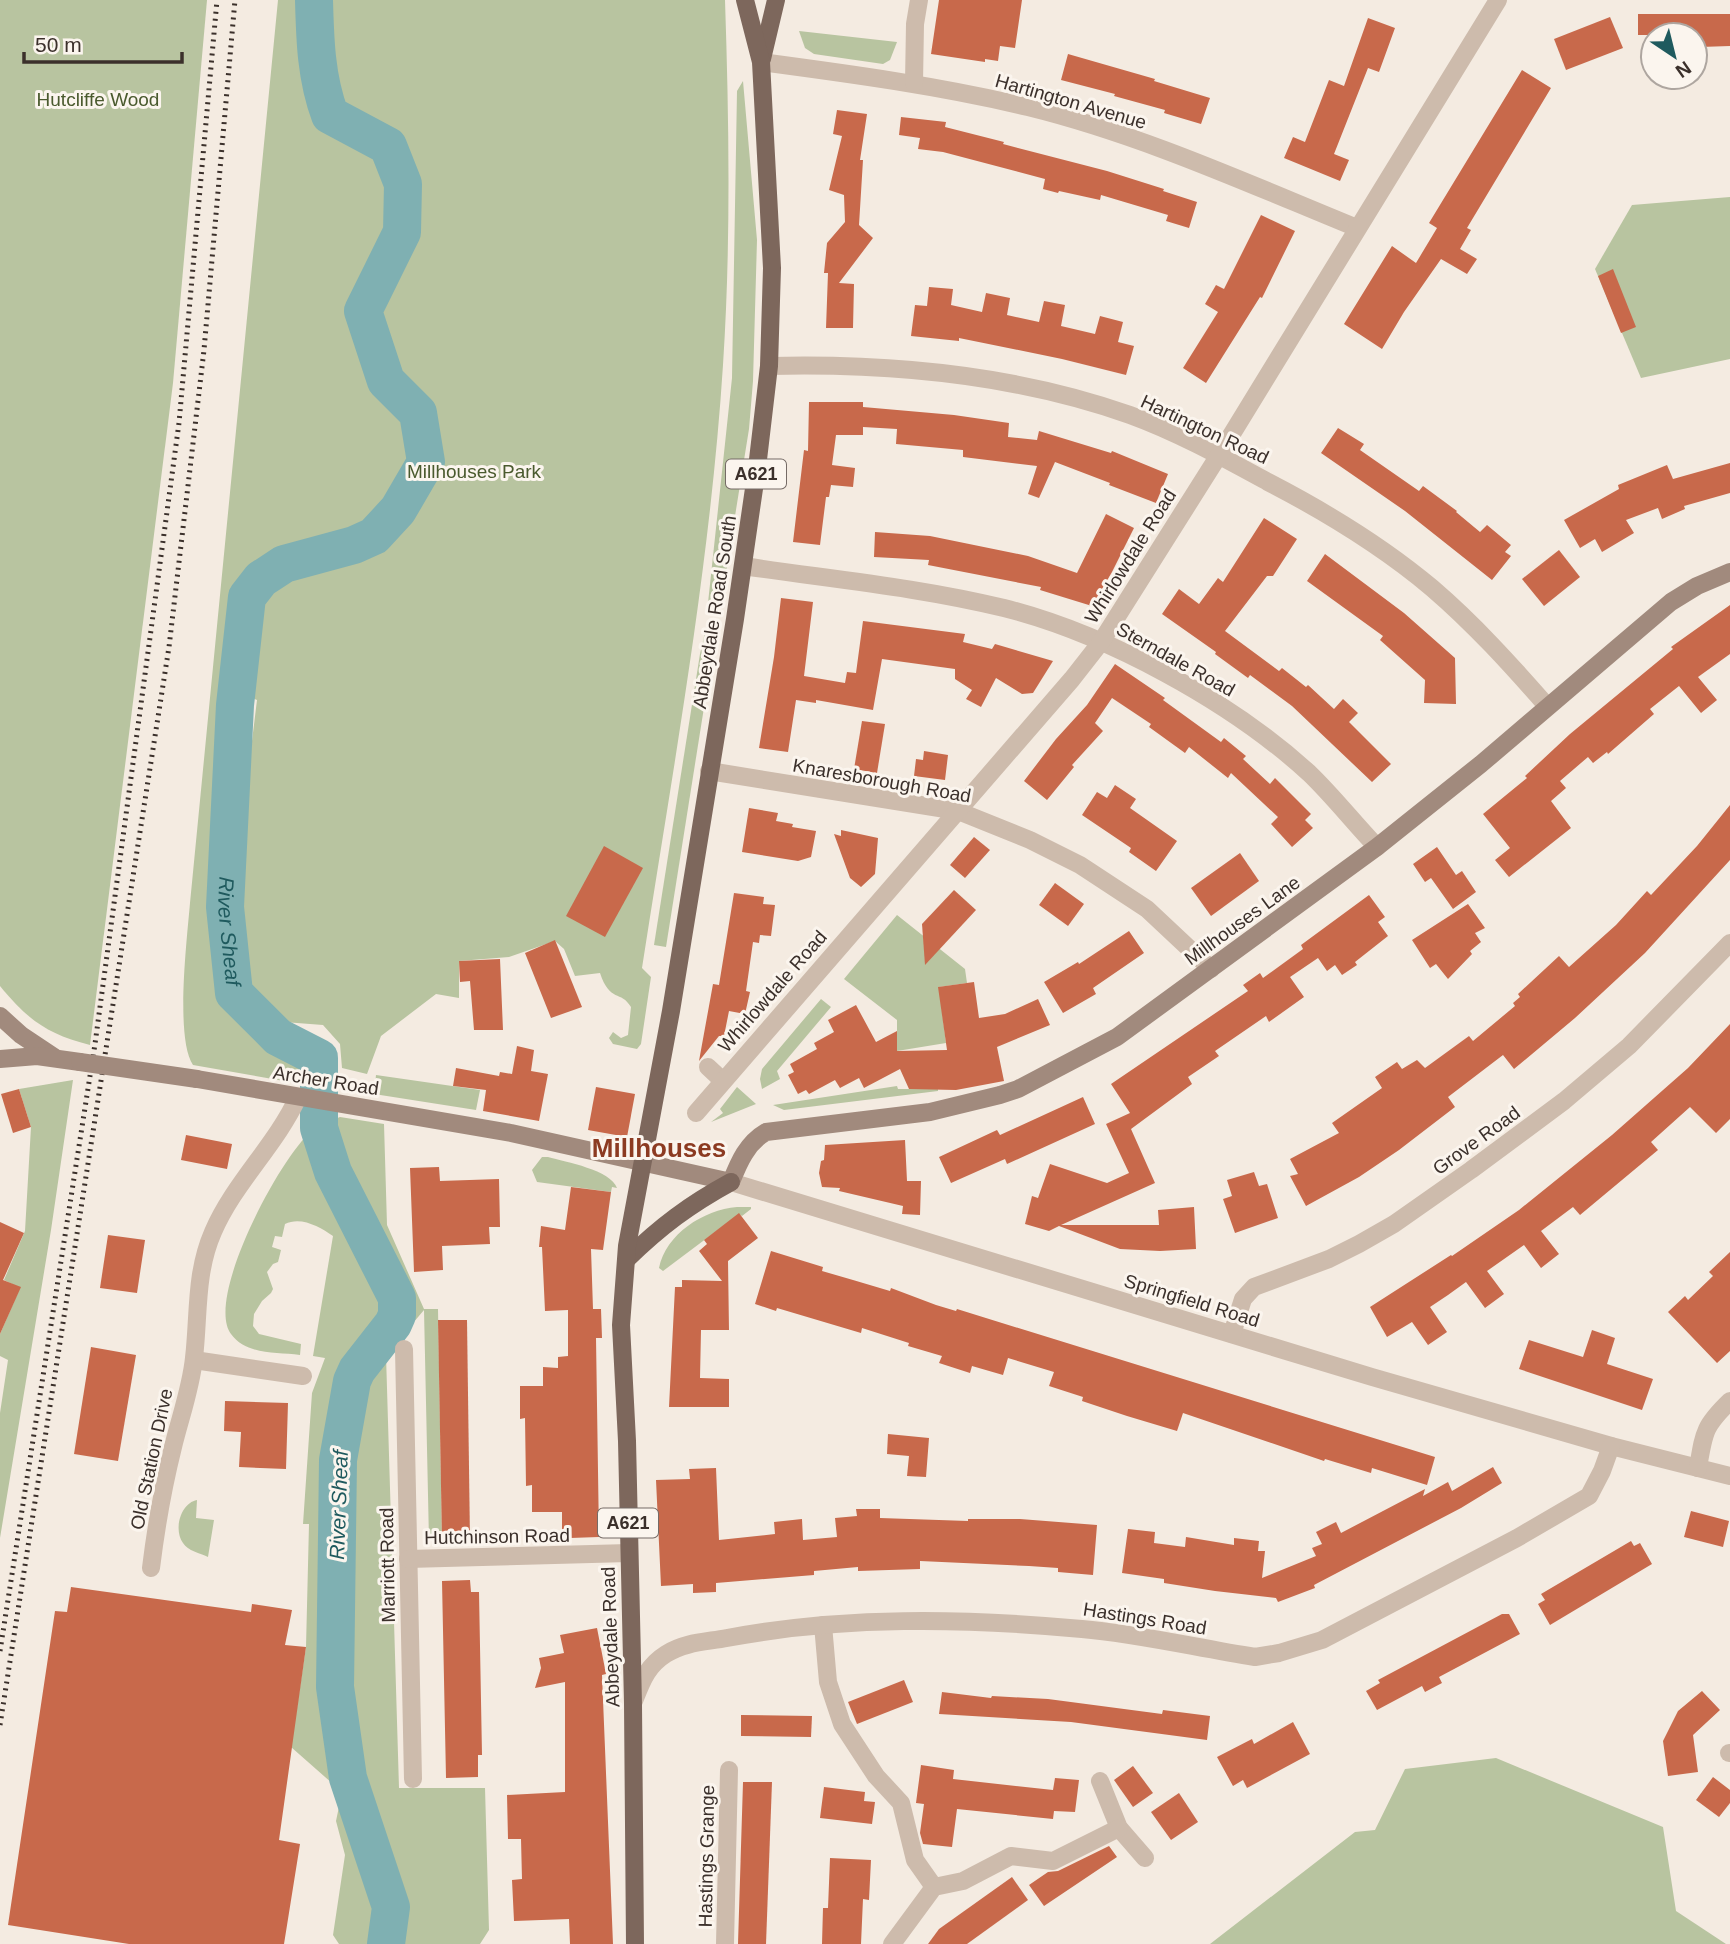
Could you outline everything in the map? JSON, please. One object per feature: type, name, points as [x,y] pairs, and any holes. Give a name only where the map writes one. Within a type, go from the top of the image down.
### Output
[{"type":"main road","name":"Abbeydale Road South","points":[[643,1163],[671,1011],[743,566],[769,366],[772,268],[761,62],[745,0]]},
{"type":"main road","name":"Abbeydale Road South","points":[[761,62],[776,0]]},
{"type":"main road","name":"Abbeydale Road","points":[[635,1944],[633,1704],[621,1325],[626,1259],[643,1163]]},
{"type":"main road","points":[[626,1259],[671,1218],[731,1182]]},
{"type":"street","points":[[914,83],[915,24],[919,0]]},
{"type":"street","name":"Whirlowdale Road","points":[[696,1113],[1072,679],[1101,642],[1219,455],[1497,0]]},
{"type":"street","name":"Hartington Avenue","points":[[761,62],[914,83],[1029,107],[1188,158],[1357,228]]},
{"type":"street","name":"Hartington Road","points":[[769,366],[902,369],[998,380],[1130,415],[1219,455],[1366,537],[1433,589],[1491,643],[1547,706]]},
{"type":"street","name":"Sterndale Road","points":[[743,566],[954,597],[1037,618],[1101,642],[1181,682],[1243,722],[1309,774],[1377,847]]},
{"type":"street","name":"Millhouses Lane","points":[[731,1182],[747,1149],[766,1132],[943,1110],[1018,1089],[1117,1037],[1377,847],[1678,598],[1697,586],[1730,572]]},
{"type":"street","name":"Knaresborough Road","points":[[709,771],[958,811],[1054,851],[1099,876],[1147,909],[1211,969]]},
{"type":"street","name":"Grove Road","points":[[1232,1334],[1243,1299],[1254,1287],[1329,1259],[1359,1244],[1394,1224],[1471,1170],[1556,1107],[1629,1046],[1730,943]]},
{"type":"street","points":[[0,1016],[33,1044],[57,1058]]},
{"type":"street","name":"Archer Road","points":[[0,1059],[37,1056],[57,1058],[197,1079],[511,1133],[643,1163]]},
{"type":"street","name":"Whirlowdale Road","points":[[708,1067],[723,1081]]},
{"type":"street","name":"Old Station Drive","points":[[151,1568],[173,1448],[194,1360],[200,1279],[213,1232],[234,1192],[291,1112],[305,1098]]},
{"type":"street","name":"Springfield Road","points":[[643,1163],[731,1182],[1611,1446],[1730,1476]]},
{"type":"street","name":"Marriott Road","points":[[404,1349],[413,1779]]},
{"type":"street","points":[[194,1360],[303,1376]]},
{"type":"street","points":[[1698,1468],[1704,1431],[1730,1401]]},
{"type":"street","name":"Hastings Road","points":[[633,1704],[646,1671],[665,1654],[685,1645],[739,1634],[823,1625],[969,1622],[1084,1629],[1255,1657],[1279,1653],[1322,1640],[1367,1618],[1517,1538],[1589,1496],[1611,1446]]},
{"type":"street","name":"Hutchinson Road","points":[[408,1559],[629,1553]]},
{"type":"street","points":[[823,1625],[828,1682],[842,1724],[876,1776],[901,1803],[915,1860],[934,1887]]},
{"type":"street","name":"Hastings Grange","points":[[725,1944],[729,1770]]},
{"type":"street","points":[[1100,1781],[1119,1828],[1145,1858]]},
{"type":"street","points":[[892,1944],[934,1887],[963,1881],[1011,1856],[1053,1861],[1119,1828]]},
{"type":"green space","name":"Hutcliffe Wood","points":[[0,0],[207,0],[173,383],[90,1045],[62,1036],[39,1024],[0,986]]},
{"type":"green space","name":"Millhouses Park","points":[[278,0],[725,0],[728,228],[726,320],[717,441],[700,592],[642,968],[651,977],[641,1044],[637,1049],[613,1044],[609,1038],[613,1032],[621,1038],[628,1035],[631,1007],[608,989],[600,973],[575,976],[564,949],[555,941],[509,957],[459,961],[459,998],[436,994],[381,1036],[367,1074],[342,1068],[340,1044],[323,1025],[284,1022],[248,985],[244,975],[240,906],[246,790],[257,700],[231,690],[214,905],[224,996],[228,1004],[267,1043],[295,1060],[301,1074],[301,1084],[193,1065],[188,1052],[183,1011],[187,940]]},
{"type":"green space","points":[[799,31],[897,42],[890,60],[883,64],[814,54],[805,48]]},
{"type":"green space","points":[[743,81],[757,240],[753,381],[749,429],[722,597],[714,603],[708,603],[732,378],[737,91]]},
{"type":"green space","points":[[1730,197],[1730,359],[1641,378],[1595,269],[1632,205]]},
{"type":"green space","points":[[707,624],[713,628],[715,638],[666,947],[654,945]]},
{"type":"green space","points":[[897,915],[965,969],[967,983],[939,987],[946,1043],[897,1051],[897,1020],[844,979]]},
{"type":"green space","points":[[821,999],[831,1007],[777,1071],[780,1079],[762,1089],[762,1069]]},
{"type":"green space","points":[[376,1075],[480,1090],[476,1110],[374,1094]]},
{"type":"green space","points":[[73,1080],[0,1538],[0,1413],[8,1360],[0,1356],[0,1334],[20,1288],[4,1280],[25,1231],[31,1127],[19,1089]]},
{"type":"green space","points":[[897,1086],[898,1089],[938,1091],[784,1110],[773,1105]]},
{"type":"green space","points":[[737,1087],[756,1104],[711,1122],[723,1113],[720,1109]]},
{"type":"green space","points":[[340,1117],[384,1124],[387,1225],[424,1309],[438,1309],[442,1541],[429,1541],[424,1310],[386,1355],[399,1788],[485,1788],[489,1930],[480,1944],[339,1944],[333,1935],[345,1855],[336,1821],[341,1797],[333,1784],[291,1747],[306,1647],[309,1524],[303,1524],[312,1393],[325,1358],[313,1356],[333,1236],[316,1226],[297,1221],[285,1224],[282,1237],[275,1236],[272,1247],[281,1250],[278,1262],[267,1272],[273,1289],[254,1314],[253,1326],[259,1334],[301,1344],[300,1355],[253,1349],[237,1341],[231,1334],[226,1316],[228,1290],[251,1226],[285,1165],[315,1128]]},
{"type":"green space","points":[[542,1157],[566,1161],[597,1172],[606,1176],[617,1188],[612,1187],[611,1192],[537,1182],[532,1170]]},
{"type":"green space","points":[[737,1207],[751,1209],[742,1216],[739,1214],[663,1271],[659,1268],[669,1245],[688,1226],[711,1213]]},
{"type":"green space","points":[[197,1500],[196,1518],[214,1520],[208,1557],[185,1546],[180,1537],[180,1517],[191,1502]]},
{"type":"green space","points":[[1496,1758],[1663,1827],[1676,1911],[1726,1944],[1210,1944],[1355,1832],[1375,1830],[1405,1769]]},
{"type":"building","points":[[939,0],[1022,0],[1015,48],[1000,46],[998,61],[985,59],[985,62],[931,54]]},
{"type":"building","points":[[1638,14],[1730,14],[1730,46],[1709,47],[1709,21],[1639,21],[1638,35]]},
{"type":"building","points":[[1610,17],[1623,48],[1566,70],[1554,39]]},
{"type":"building","points":[[1368,18],[1395,28],[1379,72],[1368,68],[1334,154],[1349,160],[1340,181],[1284,158],[1293,137],[1305,142],[1329,80],[1344,86]]},
{"type":"building","points":[[1068,54],[1210,98],[1201,124],[1164,113],[1165,110],[1114,96],[1115,94],[1061,80]]},
{"type":"building","points":[[1522,70],[1551,88],[1467,228],[1471,230],[1460,249],[1477,259],[1467,274],[1441,259],[1382,349],[1344,324],[1392,246],[1416,263],[1437,228],[1429,223]]},
{"type":"building","points":[[837,110],[867,114],[860,160],[863,160],[859,225],[873,238],[839,283],[854,284],[853,328],[826,328],[828,273],[824,273],[827,243],[845,222],[844,195],[829,190],[842,136],[833,134]]},
{"type":"building","points":[[901,117],[946,122],[945,127],[1164,189],[1163,191],[1197,202],[1189,228],[1166,221],[1168,215],[1101,195],[1100,200],[1059,191],[1058,193],[1043,189],[1045,179],[943,152],[918,149],[920,138],[899,135]]},
{"type":"building","points":[[1261,215],[1295,231],[1262,298],[1260,297],[1206,383],[1183,368],[1218,312],[1205,304],[1216,285],[1224,289]]},
{"type":"building","points":[[1613,269],[1636,327],[1621,333],[1598,276]]},
{"type":"building","points":[[929,287],[953,289],[951,305],[982,312],[986,293],[1010,298],[1007,315],[1039,322],[1044,301],[1065,305],[1061,326],[1095,334],[1100,316],[1123,322],[1118,342],[1134,346],[1126,375],[959,338],[959,341],[911,336],[915,305],[927,306]]},
{"type":"building","points":[[809,402],[863,402],[863,407],[1009,423],[1008,437],[1037,440],[1039,431],[1111,453],[1112,451],[1168,474],[1156,503],[1055,462],[1039,498],[1028,494],[1037,466],[963,457],[963,450],[896,444],[897,429],[863,427],[863,435],[836,435],[832,465],[855,468],[853,487],[831,485],[829,497],[826,497],[820,545],[793,542],[804,450],[808,451]]},
{"type":"building","points":[[1338,428],[1364,444],[1360,450],[1419,491],[1423,486],[1480,532],[1487,525],[1511,545],[1505,552],[1511,556],[1492,580],[1405,511],[1321,453]]},
{"type":"building","points":[[1730,463],[1730,493],[1684,506],[1685,509],[1662,519],[1658,508],[1626,520],[1634,533],[1602,552],[1595,539],[1580,548],[1564,520],[1619,489],[1618,485],[1667,465],[1673,479]]},
{"type":"building","points":[[1106,514],[1134,528],[1092,606],[1040,590],[1041,587],[928,565],[929,560],[874,557],[875,532],[930,536],[1028,556],[1077,573]]},
{"type":"building","points":[[1264,518],[1297,539],[1273,576],[1267,576],[1225,631],[1279,671],[1282,668],[1306,687],[1308,685],[1334,709],[1343,699],[1358,713],[1349,722],[1391,764],[1372,782],[1292,706],[1250,675],[1248,678],[1162,614],[1179,589],[1199,604],[1218,578],[1223,582]]},
{"type":"building","points":[[1559,550],[1580,577],[1544,606],[1522,579]]},
{"type":"building","points":[[1325,554],[1404,613],[1455,658],[1456,704],[1424,703],[1425,680],[1380,640],[1383,636],[1307,581]]},
{"type":"building","points":[[781,598],[813,602],[804,676],[845,683],[847,672],[856,673],[863,621],[965,634],[963,642],[992,649],[995,644],[1053,661],[1033,693],[1022,694],[996,678],[981,707],[966,699],[972,690],[955,679],[955,669],[882,659],[873,710],[816,700],[816,703],[796,700],[788,752],[759,748]]},
{"type":"building","points":[[1730,605],[1730,654],[1698,677],[1717,700],[1701,713],[1679,686],[1650,709],[1654,714],[1608,754],[1607,752],[1593,763],[1588,757],[1560,781],[1566,788],[1551,801],[1571,828],[1509,877],[1495,860],[1510,848],[1483,814],[1527,778],[1525,776],[1570,734],[1673,649],[1671,647]]},
{"type":"building","points":[[1115,664],[1165,698],[1163,700],[1221,742],[1224,738],[1246,756],[1243,759],[1270,784],[1275,778],[1311,814],[1305,820],[1313,828],[1292,847],[1271,824],[1278,817],[1231,773],[1228,778],[1189,747],[1185,753],[1149,727],[1151,724],[1112,698],[1095,723],[1103,731],[1072,765],[1074,767],[1047,800],[1024,781],[1056,739],[1087,705]]},
{"type":"building","points":[[862,721],[885,724],[877,773],[854,769]]},
{"type":"building","points":[[924,751],[948,755],[945,780],[914,776],[916,759],[923,760]]},
{"type":"building","points":[[1115,785],[1136,799],[1130,808],[1177,841],[1156,871],[1129,852],[1131,848],[1082,815],[1097,792],[1107,798]]},
{"type":"building","points":[[1730,805],[1730,860],[1645,953],[1575,1018],[1514,1069],[1503,1055],[1448,1097],[1455,1107],[1399,1150],[1359,1177],[1306,1206],[1290,1176],[1298,1174],[1290,1159],[1339,1133],[1332,1123],[1382,1088],[1375,1077],[1397,1062],[1402,1069],[1417,1060],[1425,1068],[1469,1036],[1473,1041],[1515,1006],[1513,1003],[1520,997],[1518,994],[1559,956],[1569,967],[1616,925],[1647,891],[1651,895],[1697,846]]},
{"type":"building","points":[[749,808],[778,813],[776,821],[816,831],[811,857],[798,861],[742,852]]},
{"type":"building","points":[[841,830],[878,838],[875,874],[861,887],[850,878],[834,834],[841,836]]},
{"type":"building","points":[[974,837],[990,850],[965,878],[950,865]]},
{"type":"building","points":[[604,846],[643,868],[605,937],[566,916]]},
{"type":"building","points":[[1437,847],[1456,875],[1462,871],[1476,892],[1453,909],[1431,878],[1425,882],[1413,864]]},
{"type":"building","points":[[1240,853],[1259,881],[1211,916],[1191,888]]},
{"type":"building","points":[[1055,883],[1084,904],[1068,926],[1039,905]]},
{"type":"building","points":[[954,890],[976,910],[925,965],[922,924]]},
{"type":"building","points":[[734,893],[764,897],[763,904],[775,905],[771,936],[760,935],[759,943],[753,942],[746,991],[750,992],[745,1014],[729,1011],[724,1036],[719,1036],[699,1061],[713,984],[719,985]]},
{"type":"building","points":[[1369,895],[1385,917],[1378,922],[1388,936],[1342,975],[1335,965],[1327,971],[1318,958],[1290,977],[1304,997],[1269,1022],[1266,1016],[1215,1051],[1219,1056],[1188,1077],[1192,1084],[1131,1129],[1155,1183],[1061,1225],[1159,1225],[1158,1210],[1194,1207],[1196,1249],[1120,1249],[1059,1226],[1049,1231],[1025,1224],[1032,1196],[1038,1198],[1050,1164],[1107,1183],[1129,1173],[1106,1124],[1130,1113],[1111,1084],[1248,991],[1243,985],[1260,973],[1263,978],[1303,949],[1301,945]]},
{"type":"building","points":[[1468,904],[1485,928],[1475,933],[1481,942],[1470,951],[1472,954],[1448,979],[1436,964],[1430,968],[1412,940]]},
{"type":"building","points":[[1129,931],[1144,953],[1093,988],[1096,994],[1063,1013],[1044,982],[1078,962],[1079,964]]},
{"type":"building","points":[[555,940],[582,1007],[551,1018],[525,953]]},
{"type":"building","points":[[500,959],[503,1030],[474,1030],[470,981],[460,982],[459,961]]},
{"type":"building","points":[[974,982],[979,1018],[1005,1014],[1038,999],[1050,1025],[997,1047],[1004,1081],[956,1090],[909,1089],[900,1069],[864,1088],[859,1078],[840,1088],[835,1080],[809,1094],[806,1090],[798,1094],[788,1075],[794,1072],[790,1064],[817,1049],[814,1043],[834,1032],[828,1020],[856,1005],[876,1042],[897,1031],[897,1051],[947,1050],[938,987]]},
{"type":"building","points":[[1730,1024],[1730,1119],[1716,1133],[1690,1107],[1651,1142],[1658,1150],[1580,1215],[1573,1207],[1541,1231],[1559,1254],[1541,1268],[1524,1245],[1487,1271],[1504,1294],[1485,1308],[1466,1282],[1430,1307],[1447,1332],[1428,1345],[1412,1322],[1387,1337],[1370,1307],[1519,1210],[1612,1135],[1688,1068]]},
{"type":"building","points":[[517,1046],[534,1050],[531,1071],[548,1074],[539,1121],[483,1111],[486,1090],[453,1086],[456,1068],[499,1076],[500,1072],[512,1074]]},
{"type":"building","points":[[596,1087],[635,1094],[627,1137],[588,1130]]},
{"type":"building","points":[[19,1089],[31,1127],[13,1133],[1,1094]]},
{"type":"building","points":[[1083,1097],[1095,1124],[1007,1164],[1005,1159],[951,1183],[939,1157],[997,1130],[1000,1135]]},
{"type":"building","points":[[186,1135],[232,1144],[227,1169],[181,1160]]},
{"type":"building","points":[[905,1140],[907,1181],[921,1181],[920,1215],[902,1214],[903,1206],[839,1191],[840,1188],[822,1187],[819,1173],[821,1161],[824,1160],[825,1145]]},
{"type":"building","points":[[439,1167],[440,1181],[499,1179],[500,1227],[489,1227],[490,1244],[442,1246],[443,1270],[414,1272],[410,1168]]},
{"type":"building","points":[[1254,1172],[1259,1186],[1267,1184],[1278,1218],[1235,1233],[1223,1199],[1232,1196],[1227,1180]]},
{"type":"building","points":[[571,1187],[611,1192],[603,1250],[591,1249],[593,1309],[601,1309],[602,1338],[596,1338],[599,1537],[570,1538],[570,1530],[562,1530],[562,1512],[532,1512],[532,1485],[526,1486],[525,1418],[520,1419],[520,1386],[543,1386],[543,1367],[558,1368],[558,1357],[568,1356],[568,1310],[545,1311],[542,1247],[539,1247],[541,1226],[565,1230]]},
{"type":"building","points":[[739,1213],[758,1238],[728,1261],[729,1330],[701,1330],[700,1378],[729,1379],[729,1407],[669,1407],[675,1287],[682,1287],[682,1280],[722,1281],[699,1251],[707,1244],[704,1240]]},
{"type":"building","points":[[0,1222],[24,1233],[3,1280],[21,1287],[0,1334]]},
{"type":"building","points":[[108,1235],[145,1240],[137,1293],[100,1288]]},
{"type":"building","points":[[771,1251],[823,1267],[822,1271],[890,1291],[891,1288],[936,1305],[956,1311],[957,1309],[1435,1457],[1427,1485],[1372,1468],[1371,1473],[1325,1459],[1324,1461],[1183,1413],[1177,1431],[1127,1416],[1082,1401],[1083,1397],[1049,1386],[1054,1372],[1008,1358],[1003,1375],[972,1366],[970,1373],[939,1363],[942,1356],[908,1346],[909,1343],[862,1328],[861,1333],[755,1304]]},
{"type":"building","points":[[1730,1252],[1730,1351],[1717,1363],[1668,1312],[1685,1296],[1688,1300],[1713,1276],[1709,1272]]},
{"type":"building","points":[[438,1320],[467,1320],[470,1540],[442,1541]]},
{"type":"building","points":[[1592,1330],[1615,1338],[1607,1364],[1653,1379],[1642,1410],[1519,1369],[1529,1340],[1583,1357]]},
{"type":"building","points":[[91,1347],[136,1355],[118,1461],[74,1454]]},
{"type":"building","points":[[225,1401],[288,1403],[286,1469],[239,1467],[241,1432],[224,1431]]},
{"type":"building","points":[[888,1434],[929,1438],[926,1477],[907,1476],[909,1456],[887,1454]]},
{"type":"building","points":[[1493,1467],[1502,1483],[1461,1508],[1314,1585],[1315,1588],[1278,1602],[1276,1598],[1164,1583],[1164,1579],[1122,1573],[1128,1529],[1155,1532],[1154,1543],[1185,1547],[1186,1537],[1234,1545],[1234,1538],[1259,1541],[1258,1551],[1265,1551],[1262,1578],[1316,1556],[1312,1548],[1322,1544],[1316,1532],[1336,1522],[1341,1533],[1425,1489],[1423,1496],[1448,1482],[1452,1491]]},
{"type":"building","points":[[716,1468],[719,1540],[775,1534],[774,1522],[802,1519],[803,1540],[837,1537],[835,1518],[857,1516],[856,1509],[880,1509],[880,1518],[968,1521],[1020,1519],[1097,1525],[1093,1575],[1058,1572],[1058,1568],[920,1561],[920,1569],[858,1571],[858,1567],[814,1571],[814,1575],[716,1583],[716,1592],[693,1593],[693,1584],[661,1586],[656,1480],[690,1479],[689,1469]]},
{"type":"building","points":[[1691,1511],[1729,1521],[1723,1547],[1684,1537]]},
{"type":"building","points":[[1631,1541],[1634,1546],[1640,1543],[1652,1564],[1550,1625],[1538,1604],[1545,1600],[1541,1594]]},
{"type":"building","points":[[470,1580],[471,1592],[479,1592],[482,1755],[478,1755],[478,1777],[446,1778],[442,1581]]},
{"type":"building","points":[[71,1587],[251,1612],[252,1604],[292,1610],[285,1645],[306,1647],[279,1840],[300,1844],[284,1944],[129,1944],[8,1925],[55,1611],[67,1612]]},
{"type":"building","points":[[1502,1614],[1509,1614],[1520,1634],[1439,1677],[1442,1683],[1425,1692],[1422,1686],[1377,1710],[1366,1691],[1380,1683],[1378,1680]]},
{"type":"building","points":[[597,1628],[606,1674],[602,1675],[613,1944],[570,1944],[569,1919],[514,1921],[512,1880],[522,1879],[521,1839],[508,1839],[507,1795],[565,1792],[565,1682],[535,1688],[541,1668],[539,1658],[564,1653],[560,1635]]},
{"type":"building","points":[[904,1680],[913,1702],[857,1724],[848,1702]]},
{"type":"building","points":[[1702,1691],[1720,1710],[1693,1735],[1698,1772],[1668,1776],[1663,1741],[1678,1711]]},
{"type":"building","points":[[942,1692],[991,1698],[1048,1699],[1162,1714],[1163,1710],[1210,1716],[1207,1740],[1071,1722],[939,1714]]},
{"type":"building","points":[[741,1715],[812,1716],[811,1737],[741,1736]]},
{"type":"building","points":[[1293,1722],[1310,1754],[1247,1788],[1243,1780],[1233,1786],[1217,1757],[1252,1739],[1254,1744]]},
{"type":"building","points":[[921,1765],[954,1770],[953,1779],[1053,1790],[1055,1778],[1079,1780],[1075,1812],[1054,1811],[1053,1819],[957,1809],[952,1847],[923,1844],[920,1833],[924,1804],[916,1803]]},
{"type":"building","points":[[1133,1766],[1153,1793],[1133,1807],[1114,1780]]},
{"type":"building","points":[[1713,1777],[1730,1790],[1730,1803],[1719,1817],[1696,1800]]},
{"type":"building","points":[[743,1782],[772,1782],[766,1944],[738,1944]]},
{"type":"building","points":[[824,1787],[865,1792],[864,1801],[875,1802],[872,1824],[820,1818]]},
{"type":"building","points":[[1179,1793],[1198,1822],[1171,1840],[1151,1812]]},
{"type":"building","points":[[1109,1846],[1117,1857],[1044,1906],[1029,1885],[1048,1872],[1058,1871]]},
{"type":"building","points":[[830,1858],[871,1860],[869,1900],[863,1899],[861,1944],[822,1944],[823,1908],[828,1908]]},
{"type":"building","points":[[1012,1877],[1028,1900],[967,1944],[928,1944],[939,1929]]},
{"type":"waterway","name":"River Sheaf","points":[[314,0],[319,73],[330,115],[388,146],[403,184],[402,232],[363,311],[386,381],[418,413],[426,462],[398,510],[374,536],[354,545],[284,564],[261,579],[247,597],[235,705],[225,907],[234,993],[278,1037],[319,1058],[319,1128],[333,1172],[397,1298],[397,1315],[393,1324],[357,1370],[352,1381],[338,1460],[335,1687],[348,1778],[391,1907],[386,1944]]},
{"type":"railway","points":[[0,1651],[95,1044],[179,423],[217,0]]},
{"type":"railway","points":[[0,1725],[169,647],[204,350],[235,0]]},
{"type":"district","name":"Millhouses","points":[[659,1148]]}]
